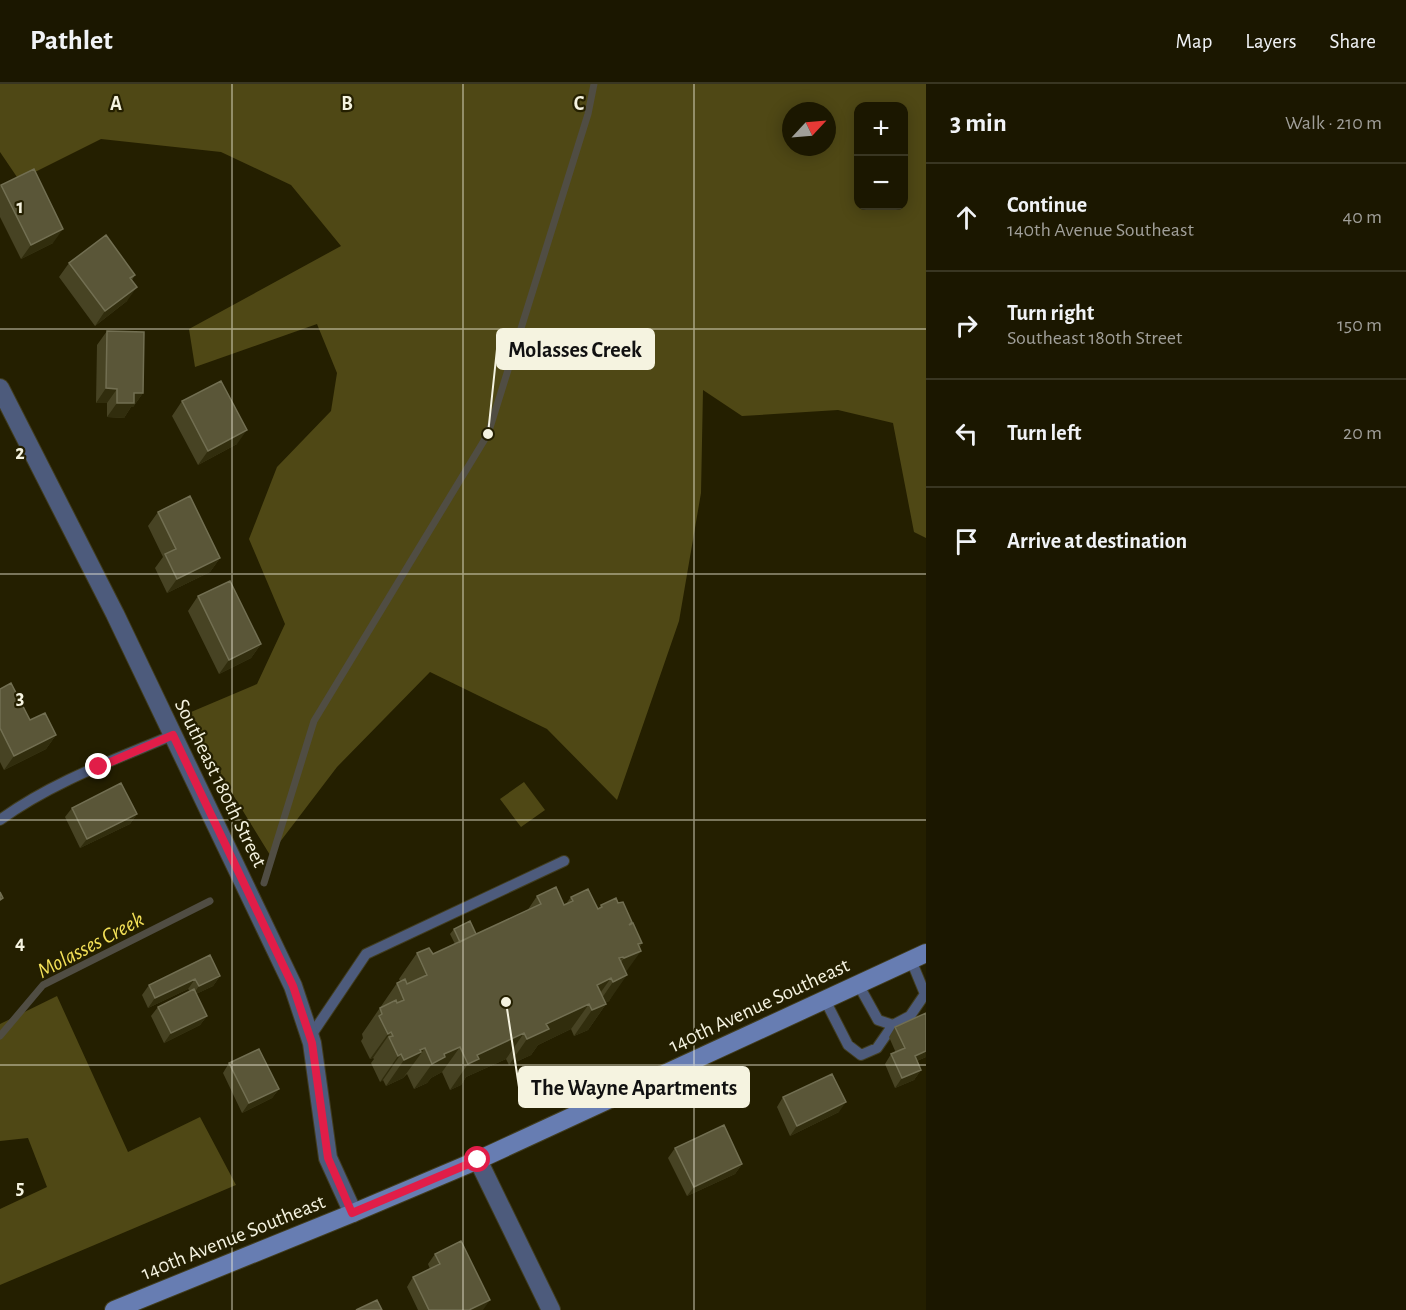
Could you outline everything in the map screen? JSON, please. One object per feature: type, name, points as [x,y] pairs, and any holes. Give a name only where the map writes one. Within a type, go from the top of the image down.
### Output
[{"type":"main road","name":"140th Avenue Southeast","points":[[114,1310],[478,1160],[918,956]]},
{"type":"street","name":"Southeast 180th Street","points":[[0,388],[115,614],[293,986],[310,1037],[328,1158],[352,1213]]},
{"type":"street","points":[[478,1160],[551,1310]]},
{"type":"lane","points":[[0,820],[21,805],[54,787],[173,735]]},
{"type":"lane","points":[[310,1037],[366,954],[564,861]]},
{"type":"lane","points":[[825,1000],[848,1046],[861,1055],[877,1048],[892,1025],[910,1016],[925,994],[918,956]]},
{"type":"lane","points":[[858,984],[878,1020],[892,1025]]},
{"type":"shaded area","points":[[0,84],[926,84],[926,538],[914,532],[893,423],[838,410],[742,416],[703,390],[701,493],[679,621],[617,800],[547,729],[430,672],[337,767],[270,855],[184,715],[257,684],[285,624],[249,539],[277,467],[331,411],[337,373],[317,324],[195,367],[189,329],[341,246],[291,185],[221,152],[101,139],[19,180],[0,152]]},
{"type":"shaded area","points":[[524,782],[545,810],[521,827],[500,799]]},
{"type":"shaded area","points":[[57,996],[128,1152],[200,1117],[236,1185],[0,1285],[0,1209],[47,1187],[28,1138],[0,1141],[0,1024]]},
{"type":"building","points":[[34,169],[63,229],[31,245],[1,185]]},
{"type":"building","points":[[106,235],[135,275],[130,278],[137,287],[105,311],[69,263]]},
{"type":"building","points":[[107,331],[144,332],[143,393],[134,393],[134,403],[117,403],[117,389],[106,388]]},
{"type":"building","points":[[221,381],[247,430],[208,451],[182,401]]},
{"type":"building","points":[[190,496],[220,558],[177,579],[165,554],[176,549],[158,512]]},
{"type":"building","points":[[230,581],[261,644],[229,660],[198,596]]},
{"type":"building","points":[[11,683],[30,720],[45,713],[56,735],[14,756],[0,728],[0,689]]},
{"type":"building","points":[[121,783],[137,814],[87,839],[72,808]]},
{"type":"building","points":[[556,887],[564,905],[573,901],[571,897],[588,889],[598,909],[602,907],[601,905],[616,898],[618,903],[623,902],[632,922],[629,925],[633,923],[642,943],[638,944],[641,951],[619,958],[627,975],[613,982],[611,978],[597,985],[606,1004],[592,1010],[589,1004],[546,1024],[549,1029],[527,1039],[524,1033],[477,1055],[479,1059],[468,1064],[460,1047],[444,1054],[445,1057],[432,1064],[425,1048],[404,1060],[401,1054],[398,1056],[389,1037],[393,1036],[391,1032],[388,1034],[379,1016],[382,1014],[380,1008],[396,1000],[397,1003],[404,1000],[397,983],[405,979],[407,984],[427,975],[417,953],[429,948],[433,954],[541,904],[537,896]]},
{"type":"building","points":[[470,921],[476,934],[460,942],[454,929]]},
{"type":"building","points":[[210,955],[220,976],[199,986],[195,979],[155,998],[149,985]]},
{"type":"building","points":[[194,989],[207,1016],[171,1033],[158,1007]]},
{"type":"building","points":[[926,1013],[926,1051],[915,1056],[921,1070],[902,1078],[891,1054],[905,1048],[895,1027]]},
{"type":"building","points":[[259,1049],[279,1089],[249,1103],[229,1063]]},
{"type":"building","points":[[832,1074],[846,1102],[797,1126],[783,1097]]},
{"type":"building","points":[[724,1125],[742,1164],[694,1187],[675,1148]]},
{"type":"building","points":[[461,1241],[490,1300],[469,1310],[429,1310],[413,1277],[440,1264],[435,1254]]},
{"type":"building","points":[[377,1300],[382,1310],[356,1310]]},
{"type":"waterway","name":"Molasses Creek","points":[[264,883],[314,721],[488,434],[588,114],[594,84]]},
{"type":"waterway","name":"Molasses Creek","points":[[0,1036],[43,985],[210,901]]},
{"type":"place","name":"Molasses Creek","points":[[488,434]]},
{"type":"place","name":"The Wayne Apartments","points":[[506,1002]]},
{"type":"route","points":[[99,767],[173,735],[293,986],[312,1043],[328,1158],[352,1213],[478,1160]]}]
